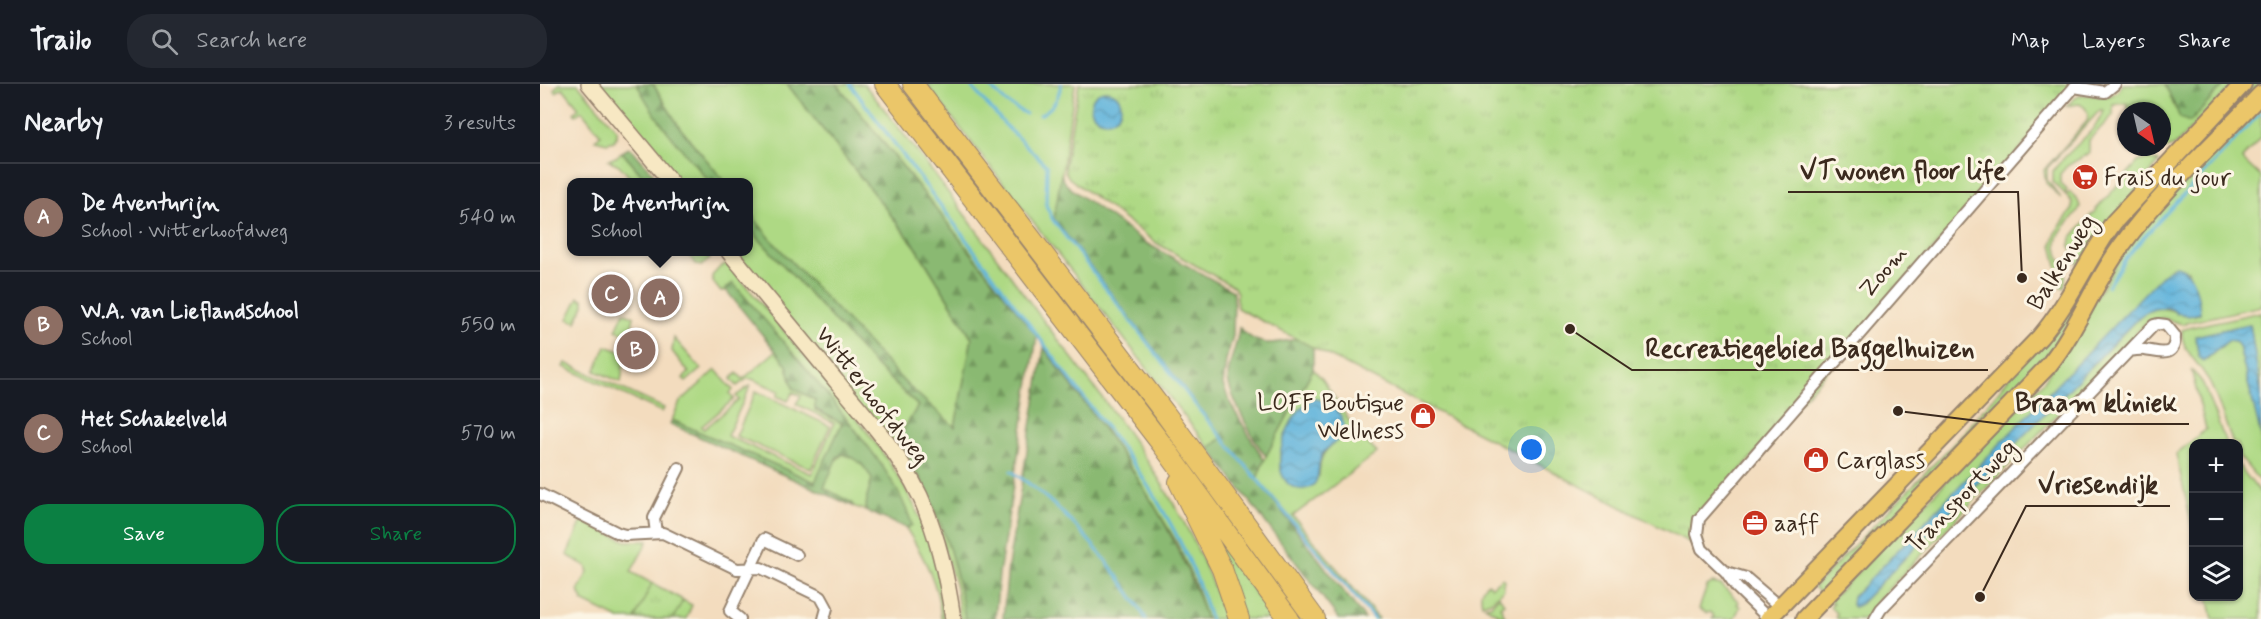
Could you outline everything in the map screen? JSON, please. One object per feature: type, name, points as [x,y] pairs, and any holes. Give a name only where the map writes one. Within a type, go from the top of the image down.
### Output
[{"type":"highway","points":[[885,84],[1164,447],[1289,619]]},
{"type":"highway","points":[[913,84],[1164,412],[1315,619]]},
{"type":"highway","points":[[1164,447],[1185,496],[1222,569],[1239,619]]},
{"type":"main road","name":"Balkenweg","points":[[1772,616],[2040,337],[2058,314],[2096,246],[2114,222],[2243,84]]},
{"type":"main road","name":"Balkenweg","points":[[1804,619],[2048,366],[2070,336],[2107,267],[2132,232],[2261,94]]},
{"type":"main road","name":"Zoom","points":[[1772,616],[1793,619]]},
{"type":"street","points":[[589,84],[667,178]]},
{"type":"street","name":"Zoom","points":[[1772,616],[1737,588],[1726,572],[1702,549],[1697,534],[1699,519],[2075,86],[2105,92],[2115,84]]},
{"type":"street","name":"Witterhoofdweg","points":[[732,256],[900,460],[919,494],[935,531],[946,570],[953,619]]},
{"type":"street","name":"Transportweg","points":[[1875,619],[1881,609],[2129,351]]},
{"type":"street","points":[[656,533],[654,518],[679,468]]},
{"type":"street","points":[[540,494],[618,533],[625,535],[663,533],[736,569],[761,568],[818,594],[827,609],[824,619]]},
{"type":"street","points":[[740,619],[730,611],[764,539],[797,555]]},
{"type":"street","name":"Zoom","points":[[1726,572],[1746,578],[1772,616]]},
{"type":"green space","points":[[559,84],[578,84],[617,130],[614,141],[607,143],[595,140],[601,135],[582,111],[576,115],[574,113],[579,108],[563,88],[556,92],[554,89]]},
{"type":"green space","points":[[596,84],[637,84],[661,123],[707,178],[676,178]]},
{"type":"green space","points":[[637,84],[653,84],[680,128],[722,178],[707,178],[661,123]]},
{"type":"green space","points":[[653,84],[787,84],[916,247],[972,338],[955,428],[906,384],[774,243],[753,217],[753,178],[722,178],[680,128]]},
{"type":"green space","points":[[787,84],[837,84],[1037,336],[999,574],[995,619],[965,619],[956,571],[941,525],[922,481],[898,439],[918,406],[872,362],[753,232],[753,217],[774,243],[906,384],[955,427],[972,338],[916,247]]},
{"type":"green space","points":[[837,84],[864,84],[1124,428],[1172,500],[1192,538],[1210,578],[1224,619],[1206,619],[1196,586],[1176,541],[1130,466],[1037,336]]},
{"type":"green space","points":[[926,84],[1075,84],[1055,220],[1223,438],[1209,448]]},
{"type":"green space","points":[[1079,84],[2077,84],[1699,518],[1702,549],[1237,308],[1237,293],[1234,287],[1158,244],[1069,178],[1065,171],[1065,164]]},
{"type":"green space","points":[[2123,84],[2165,84],[2175,108],[2189,122],[2225,84],[2234,84],[2171,146],[2171,102],[2117,102],[2117,104],[2113,105],[2113,115],[2089,140],[2089,153],[2067,166],[2060,174],[2060,183],[2067,190],[2065,194],[2053,182],[2053,171],[2089,134],[2100,118],[2103,110],[2100,110],[2047,168],[2047,180],[2061,198],[2046,183],[2044,170],[2087,121],[2088,115],[2082,105],[2066,106],[2079,95],[2109,96],[2119,90]]},
{"type":"green space","points":[[2165,84],[2225,84],[2190,122],[2180,118]]},
{"type":"green space","points":[[2251,84],[2260,84],[2130,221],[2116,240],[2071,321],[2043,361],[1821,593],[1814,587],[1962,435],[1999,391],[2112,233]]},
{"type":"green space","points":[[2261,103],[2261,137],[2242,159],[2261,177],[2261,306],[2182,324],[2163,318],[2147,322],[1879,599],[1869,612],[1869,619],[1838,619],[1835,617],[1837,614],[1830,607],[1833,603],[1830,601],[2044,381],[2133,237]],"holes":[[[2171,267],[2188,270],[2200,313],[2186,315],[2158,309],[2139,317],[1859,605],[1854,607],[1853,597]]]},
{"type":"green space","points":[[629,148],[633,150],[657,178],[645,178],[622,152]]},
{"type":"green space","points":[[622,152],[645,178],[630,178],[619,165],[608,160]]},
{"type":"green space","points":[[2147,159],[2159,162],[2077,263],[2070,246],[2071,238],[2138,162]]},
{"type":"green space","points":[[1061,175],[1074,191],[1146,243],[1233,291],[1233,336],[1226,360],[1223,385],[1231,405],[1264,460],[1257,479],[1365,619],[1339,619],[1209,448],[1222,438],[1054,219]]},
{"type":"green space","points":[[2070,192],[2078,200],[2080,207],[2063,228],[2057,243],[2065,275],[2064,288],[2058,285],[2062,275],[2057,266],[2052,244],[2057,230],[2072,210],[2072,202],[2066,195]]},
{"type":"green space","points":[[753,232],[872,362],[918,406],[898,439],[922,481],[941,525],[956,571],[965,619],[960,619],[956,587],[934,515],[739,256],[753,256]]},
{"type":"green space","points":[[689,256],[707,256],[710,259],[701,266],[697,265]]},
{"type":"green space","points":[[726,264],[869,434],[905,488],[920,517],[931,548],[944,619],[941,619],[934,582],[906,528],[912,525],[909,517],[887,475],[866,443],[828,397],[725,289],[725,291],[720,291],[713,282],[712,276]]},
{"type":"green space","points":[[733,283],[818,383],[874,455],[900,496],[912,525],[906,528],[866,511],[872,479],[867,470],[853,458],[843,454],[837,457],[824,488],[852,503],[853,506],[670,424],[672,420],[815,482],[842,423],[815,409],[815,400],[793,388],[787,365],[725,289]]},
{"type":"green space","points":[[579,297],[584,300],[584,305],[576,322],[568,319]]},
{"type":"green space","points":[[624,312],[634,317],[630,336],[616,330]]},
{"type":"green space","points":[[2261,312],[2261,393],[2250,324],[2195,336],[2199,357],[2207,359],[2229,340],[2235,341],[2239,346],[2261,436],[2261,483],[2243,461],[2243,439],[2232,439],[2211,386],[2184,344],[2182,330]]},
{"type":"green space","points":[[1239,327],[1253,339],[1261,342],[1275,343],[1301,338],[1313,347],[1313,369],[1266,456],[1243,418],[1229,384],[1229,371]]},
{"type":"green space","points":[[674,338],[701,369],[686,382],[683,378],[689,373],[672,351]]},
{"type":"green space","points":[[606,346],[625,353],[621,382],[595,371]]},
{"type":"green space","points":[[1044,348],[1137,477],[1176,545],[1206,619],[1003,619],[1008,566]]},
{"type":"green space","points":[[776,351],[787,365],[793,388],[815,400],[815,410],[842,423],[815,483],[672,420],[680,402],[716,370],[733,390],[730,393],[734,399],[701,427],[704,429],[739,400],[736,396],[751,385],[727,436],[812,474],[834,423],[796,404],[801,396],[793,392],[788,401],[777,396],[779,391],[752,379],[747,379],[737,386],[731,379],[737,373],[743,379]]},
{"type":"green space","points":[[566,363],[664,408],[662,412],[564,367]]},
{"type":"green space","points":[[1313,369],[1323,380],[1355,430],[1377,453],[1293,516],[1379,619],[1376,619],[1257,478],[1266,456]],"holes":[[[1339,438],[1322,458],[1319,476],[1280,467],[1280,454],[1284,440]]]},
{"type":"green space","points":[[2191,369],[2202,382],[2224,439],[2194,439],[2206,429]]},
{"type":"green space","points":[[756,391],[830,426],[811,469],[736,436]]},
{"type":"green space","points":[[2189,443],[2189,513],[2176,454]]},
{"type":"green space","points":[[843,454],[860,463],[872,479],[866,511],[823,488],[834,462]]},
{"type":"green space","points":[[2243,471],[2261,494],[2261,619],[2213,619],[2209,601],[2243,601]]},
{"type":"green space","points":[[582,521],[626,541],[648,541],[631,572],[692,605],[686,619],[619,619],[582,601],[578,591],[588,572],[586,566],[567,555]]},
{"type":"green space","points":[[1205,523],[1274,619],[1241,619]]},
{"type":"green space","points":[[1502,578],[1505,581],[1504,589],[1491,601],[1482,604],[1483,588],[1488,583],[1491,587]]},
{"type":"green space","points":[[652,583],[683,600],[673,619],[635,619]]},
{"type":"green space","points":[[1712,583],[1721,585],[1739,602],[1737,604],[1740,607],[1734,619],[1712,619],[1714,616],[1710,612],[1699,609],[1707,586]]},
{"type":"green space","points":[[1499,596],[1504,603],[1500,606],[1506,619],[1485,606],[1491,605]]},
{"type":"water","points":[[1106,91],[1112,92],[1120,100],[1120,112],[1112,120],[1106,121],[1100,120],[1092,112],[1091,106],[1092,100],[1100,92]]},
{"type":"water","points":[[2175,266],[2187,272],[2191,277],[2197,291],[2200,313],[2189,316],[2177,314],[2169,308],[2159,308],[2139,317],[1859,605],[1854,607],[1853,597],[2163,274]]},
{"type":"water","points":[[2250,324],[2261,393],[2261,436],[2239,346],[2235,341],[2229,340],[2203,361],[2199,357],[2195,336]]},
{"type":"water","points":[[1313,398],[1327,403],[1339,413],[1344,425],[1338,440],[1321,457],[1315,483],[1311,487],[1299,489],[1291,486],[1284,478],[1280,466],[1280,453],[1289,426],[1296,414]]},
{"type":"waterway","points":[[850,84],[1135,466],[1179,540],[1204,598],[1210,619]]},
{"type":"waterway","points":[[969,84],[1007,127],[1047,166],[1046,205],[1053,220],[1201,412],[1374,619]]},
{"type":"waterway","points":[[987,84],[1007,103],[1026,114]]},
{"type":"waterway","points":[[1040,115],[1055,102],[1061,84]]},
{"type":"waterway","points":[[2108,286],[2125,259],[2144,237],[2261,112]]},
{"type":"waterway","points":[[1011,471],[1050,501],[1086,538],[1119,578],[1146,619]]},
{"type":"place","name":"Frais du jour","points":[[2085,177]]},
{"type":"place","name":"VTwonen floor life","points":[[2022,278]]},
{"type":"place","name":"Het Schakelveld","points":[[611,294]]},
{"type":"place","name":"De Aventurijn","points":[[660,298]]},
{"type":"place","name":"Recreatiegebied Baggelhuizen","points":[[1570,329]]},
{"type":"place","name":"W.A. van Lieflandschool","points":[[636,350]]},
{"type":"place","name":"Braam kliniek","points":[[1898,411]]},
{"type":"place","name":"LOFF Boutique Wellness","points":[[1423,416]]},
{"type":"place","name":"Carglass","points":[[1816,460]]},
{"type":"place","name":"aaff","points":[[1755,523]]},
{"type":"place","name":"Vriesendijk","points":[[1980,597]]}]
